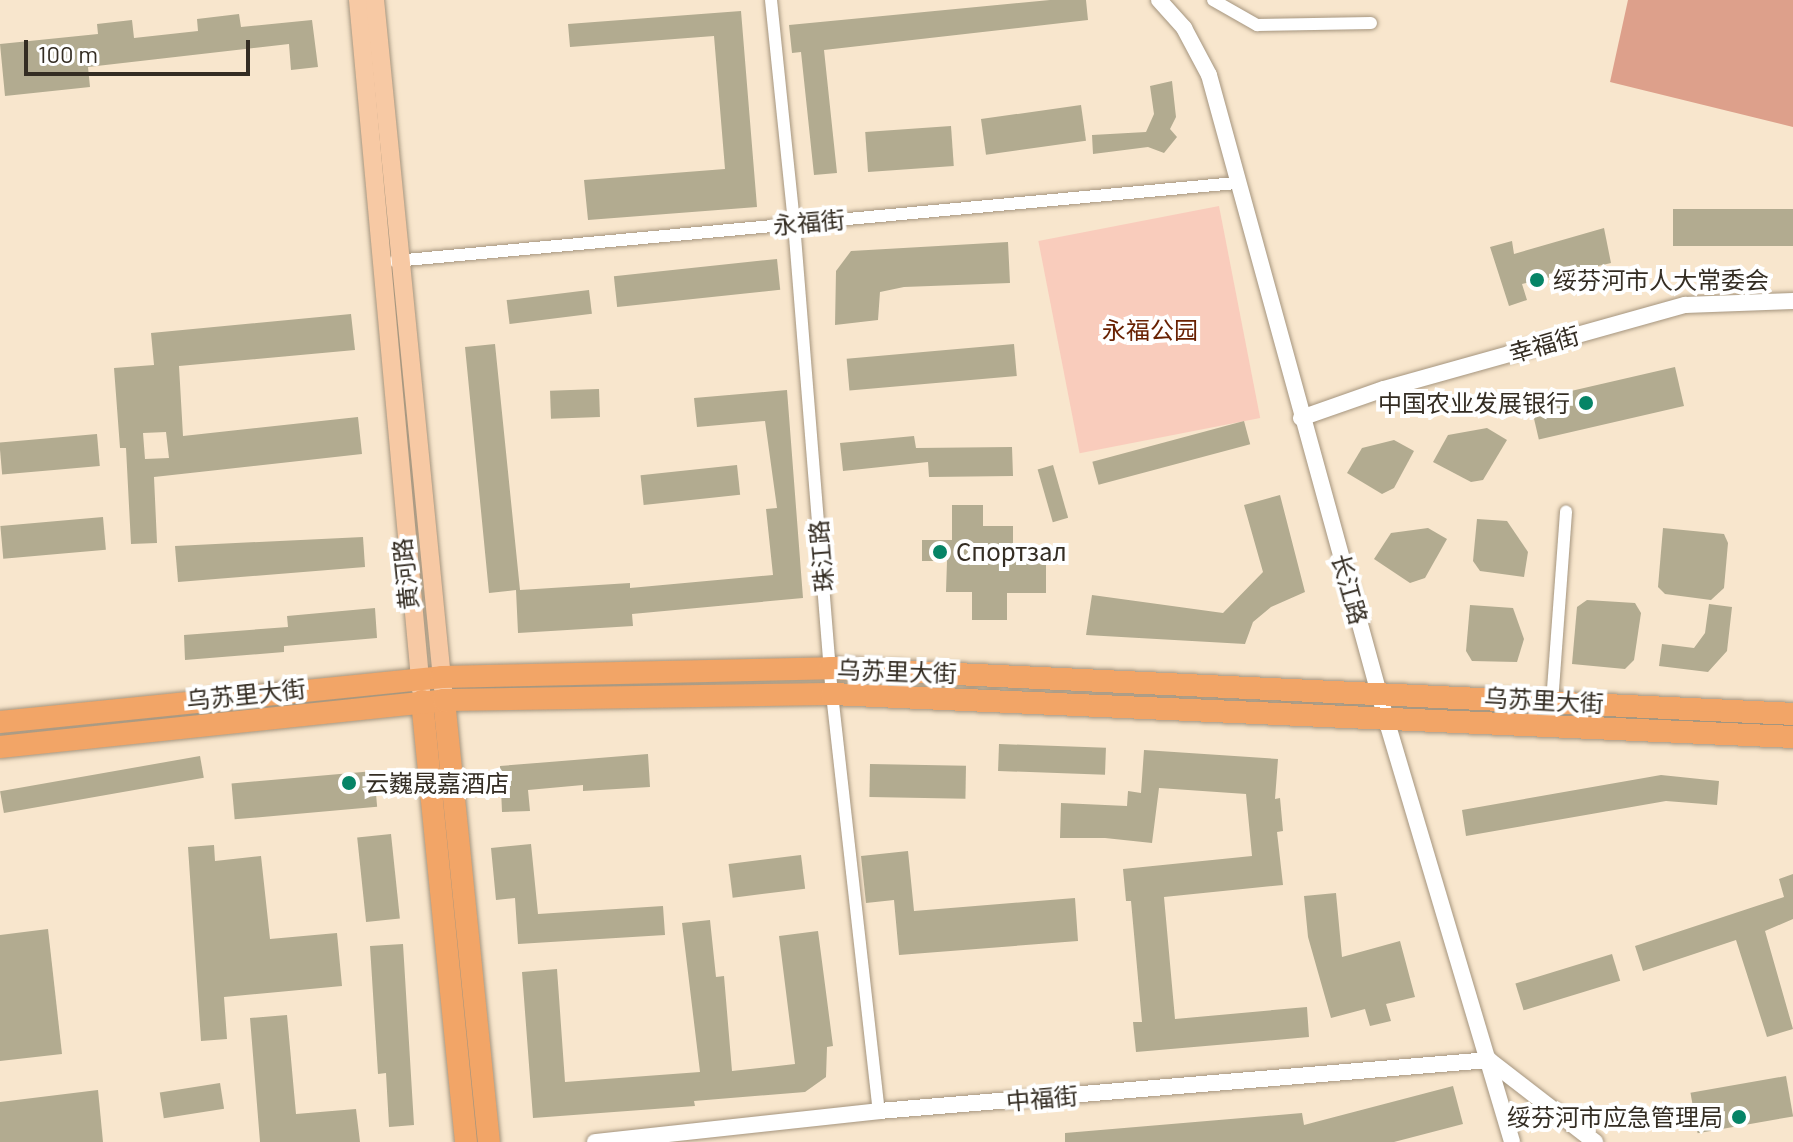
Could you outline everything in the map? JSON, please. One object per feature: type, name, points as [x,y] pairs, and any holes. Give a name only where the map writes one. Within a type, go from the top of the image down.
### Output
[{"type":"highway","name":"乌苏里大街","points":[[0,722],[432,689],[830,668],[1793,714]]},
{"type":"highway","name":"乌苏里大街","points":[[0,747],[432,689],[832,694],[1793,737]]},
{"type":"highway","name":"黄河路","points":[[432,689],[466,1142]]},
{"type":"highway","name":"黄河路","points":[[432,689],[489,1142]]},
{"type":"main road","name":"黄河路","points":[[358,0],[391,262],[432,689]]},
{"type":"main road","name":"黄河路","points":[[375,0],[391,262]]},
{"type":"street","name":"珠江路","points":[[771,0],[794,224],[832,694],[879,1111]]},
{"type":"street","name":"长江路","points":[[1159,0],[1184,28],[1209,75],[1236,183],[1386,719],[1512,1142]]},
{"type":"street","points":[[1213,0],[1257,25],[1371,23]]},
{"type":"street","name":"永福街","points":[[391,262],[1236,183]]},
{"type":"street","name":"幸福街","points":[[1301,418],[1384,389],[1685,305],[1793,301]]},
{"type":"street","points":[[1552,703],[1566,512]]},
{"type":"street","points":[[1489,1060],[1595,1142]]},
{"type":"street","name":"中福街","points":[[595,1142],[879,1111],[1489,1060]]},
{"type":"green space","name":"永福公园","points":[[1219,206],[1260,418],[1080,453],[1038,241]]},
{"type":"shaded area","points":[[1628,0],[1793,0],[1793,127],[1610,82]]},
{"type":"building","points":[[1050,0],[1086,0],[1088,20],[824,50],[837,173],[814,175],[801,52],[792,53],[789,25]]},
{"type":"building","points":[[741,11],[757,207],[588,220],[584,180],[725,169],[714,36],[570,47],[568,24]]},
{"type":"building","points":[[239,14],[241,27],[312,20],[318,67],[291,70],[289,44],[88,67],[90,87],[5,96],[0,44],[98,34],[97,24],[132,20],[134,38],[198,31],[197,19]]},
{"type":"building","points":[[1172,81],[1176,117],[1170,129],[1177,137],[1164,153],[1148,147],[1093,154],[1092,135],[1146,132],[1154,114],[1150,86]]},
{"type":"building","points":[[1081,105],[1086,141],[986,155],[981,119]]},
{"type":"building","points":[[951,126],[954,166],[868,172],[865,132]]},
{"type":"building","points":[[1673,209],[1793,209],[1793,246],[1673,246]]},
{"type":"building","points":[[1604,228],[1611,263],[1522,284],[1527,300],[1509,306],[1490,247],[1512,241],[1514,254]]},
{"type":"building","points":[[1008,242],[1010,283],[904,287],[880,292],[878,320],[835,325],[836,271],[851,251]]},
{"type":"building","points":[[777,259],[780,290],[617,307],[614,276]]},
{"type":"building","points":[[589,290],[592,314],[510,324],[507,300]]},
{"type":"building","points":[[351,314],[355,350],[179,366],[183,436],[358,417],[362,454],[154,477],[157,543],[131,544],[126,448],[120,448],[114,368],[154,365],[151,333]],"holes":[[[166,432],[169,458],[145,459],[143,433]]]},
{"type":"building","points":[[495,344],[520,590],[630,583],[630,588],[773,575],[766,509],[777,508],[765,421],[697,427],[694,398],[787,390],[803,598],[632,614],[633,626],[518,633],[516,590],[489,593],[465,347]]},
{"type":"building","points":[[1014,344],[1017,376],[849,391],[847,359]]},
{"type":"building","points":[[1675,367],[1684,406],[1539,439],[1530,401]]},
{"type":"building","points":[[599,389],[600,417],[551,419],[550,391]]},
{"type":"building","points":[[1244,421],[1250,444],[1099,485],[1092,462]]},
{"type":"building","points":[[1487,428],[1507,440],[1483,480],[1471,482],[1433,462],[1448,435]]},
{"type":"building","points":[[97,434],[100,466],[2,474],[0,442]]},
{"type":"building","points":[[914,436],[916,448],[1012,447],[1013,476],[929,477],[928,462],[843,471],[840,443]]},
{"type":"building","points":[[1394,440],[1414,451],[1394,488],[1382,494],[1347,473],[1362,448]]},
{"type":"building","points":[[737,465],[740,495],[644,505],[641,475]]},
{"type":"building","points":[[1053,465],[1068,518],[1053,522],[1038,469]]},
{"type":"building","points":[[1280,495],[1305,592],[1271,607],[1253,622],[1245,644],[1086,635],[1092,595],[1223,613],[1263,572],[1244,505]]},
{"type":"building","points":[[952,505],[983,505],[983,526],[1013,526],[1013,555],[1046,555],[1046,593],[1007,593],[1007,620],[972,620],[972,592],[946,592],[947,561],[922,561],[922,540],[952,540]]},
{"type":"building","points":[[103,517],[106,550],[3,559],[0,526]]},
{"type":"building","points":[[1477,519],[1507,521],[1528,552],[1524,577],[1480,571],[1473,561]]},
{"type":"building","points":[[1428,528],[1447,539],[1425,578],[1410,583],[1374,559],[1391,533]]},
{"type":"building","points":[[1663,528],[1724,534],[1728,543],[1724,588],[1711,600],[1665,594],[1658,587]]},
{"type":"building","points":[[363,537],[365,567],[178,582],[175,546]]},
{"type":"building","points":[[1587,600],[1635,603],[1641,613],[1634,660],[1625,669],[1572,664],[1577,607]]},
{"type":"building","points":[[1709,604],[1732,607],[1727,651],[1708,672],[1659,666],[1662,644],[1694,648],[1705,633]]},
{"type":"building","points":[[1470,605],[1513,608],[1524,639],[1517,662],[1472,661],[1466,651]]},
{"type":"building","points":[[375,608],[377,638],[284,646],[284,652],[185,660],[184,635],[288,627],[287,616]]},
{"type":"building","points":[[999,744],[1106,748],[1105,775],[998,771]]},
{"type":"building","points":[[1144,750],[1278,759],[1275,799],[1280,798],[1283,831],[1277,832],[1283,885],[1164,897],[1175,1019],[1307,1007],[1309,1037],[1136,1052],[1133,1022],[1142,1022],[1131,901],[1126,901],[1123,869],[1252,856],[1246,794],[1159,788],[1152,843],[1105,838],[1060,838],[1061,803],[1127,806],[1128,791],[1141,793]]},
{"type":"building","points":[[648,754],[650,787],[583,791],[583,785],[528,790],[530,811],[502,812],[500,766]]},
{"type":"building","points":[[200,756],[204,778],[4,813],[0,791]]},
{"type":"building","points":[[870,764],[966,766],[965,799],[869,797]]},
{"type":"building","points":[[374,771],[377,807],[235,819],[232,783]]},
{"type":"building","points":[[1661,775],[1719,781],[1717,805],[1666,801],[1466,836],[1462,810]]},
{"type":"building","points":[[391,834],[400,919],[366,922],[357,838]]},
{"type":"building","points":[[531,844],[538,914],[663,906],[665,935],[518,944],[515,898],[496,900],[491,848]]},
{"type":"building","points":[[214,845],[215,861],[261,856],[270,939],[337,933],[342,986],[224,997],[227,1039],[201,1041],[188,847]]},
{"type":"building","points":[[908,851],[914,911],[1075,898],[1078,941],[899,955],[894,900],[866,903],[861,856]]},
{"type":"building","points":[[801,855],[805,889],[733,898],[729,864]]},
{"type":"building","points":[[1793,874],[1793,919],[1765,931],[1793,1029],[1767,1037],[1736,940],[1643,971],[1635,946],[1784,897],[1779,879]]},
{"type":"building","points":[[1336,893],[1342,957],[1400,941],[1415,997],[1386,1004],[1391,1021],[1370,1026],[1365,1009],[1331,1018],[1308,937],[1304,896]]},
{"type":"building","points":[[710,920],[716,977],[724,976],[732,1071],[795,1064],[779,936],[818,931],[833,1046],[827,1047],[826,1077],[805,1092],[694,1101],[695,1106],[533,1118],[522,972],[557,969],[565,1082],[700,1072],[682,923]]},
{"type":"building","points":[[48,929],[62,1054],[0,1061],[0,935]]},
{"type":"building","points":[[403,944],[414,1125],[389,1127],[386,1073],[378,1074],[370,946]]},
{"type":"building","points":[[1612,954],[1620,981],[1524,1010],[1515,984]]},
{"type":"building","points":[[287,1015],[296,1114],[356,1109],[360,1142],[260,1142],[250,1018]]},
{"type":"building","points":[[1786,1076],[1793,1116],[1698,1133],[1690,1093]]},
{"type":"building","points":[[220,1083],[224,1109],[164,1118],[160,1093]]},
{"type":"building","points":[[1453,1086],[1463,1124],[1394,1142],[1065,1142],[1065,1133],[1302,1113],[1304,1125]]},
{"type":"building","points":[[98,1090],[103,1142],[0,1142],[0,1102]]},
{"type":"place","name":"绥芬河市人大常委会","points":[[1537,280]]},
{"type":"place","name":"中国农业发展银行","points":[[1586,403]]},
{"type":"place","name":"Спортзал","points":[[940,552]]},
{"type":"place","name":"云巍晟嘉酒店","points":[[349,783]]},
{"type":"place","name":"绥芬河市应急管理局","points":[[1739,1117]]}]
